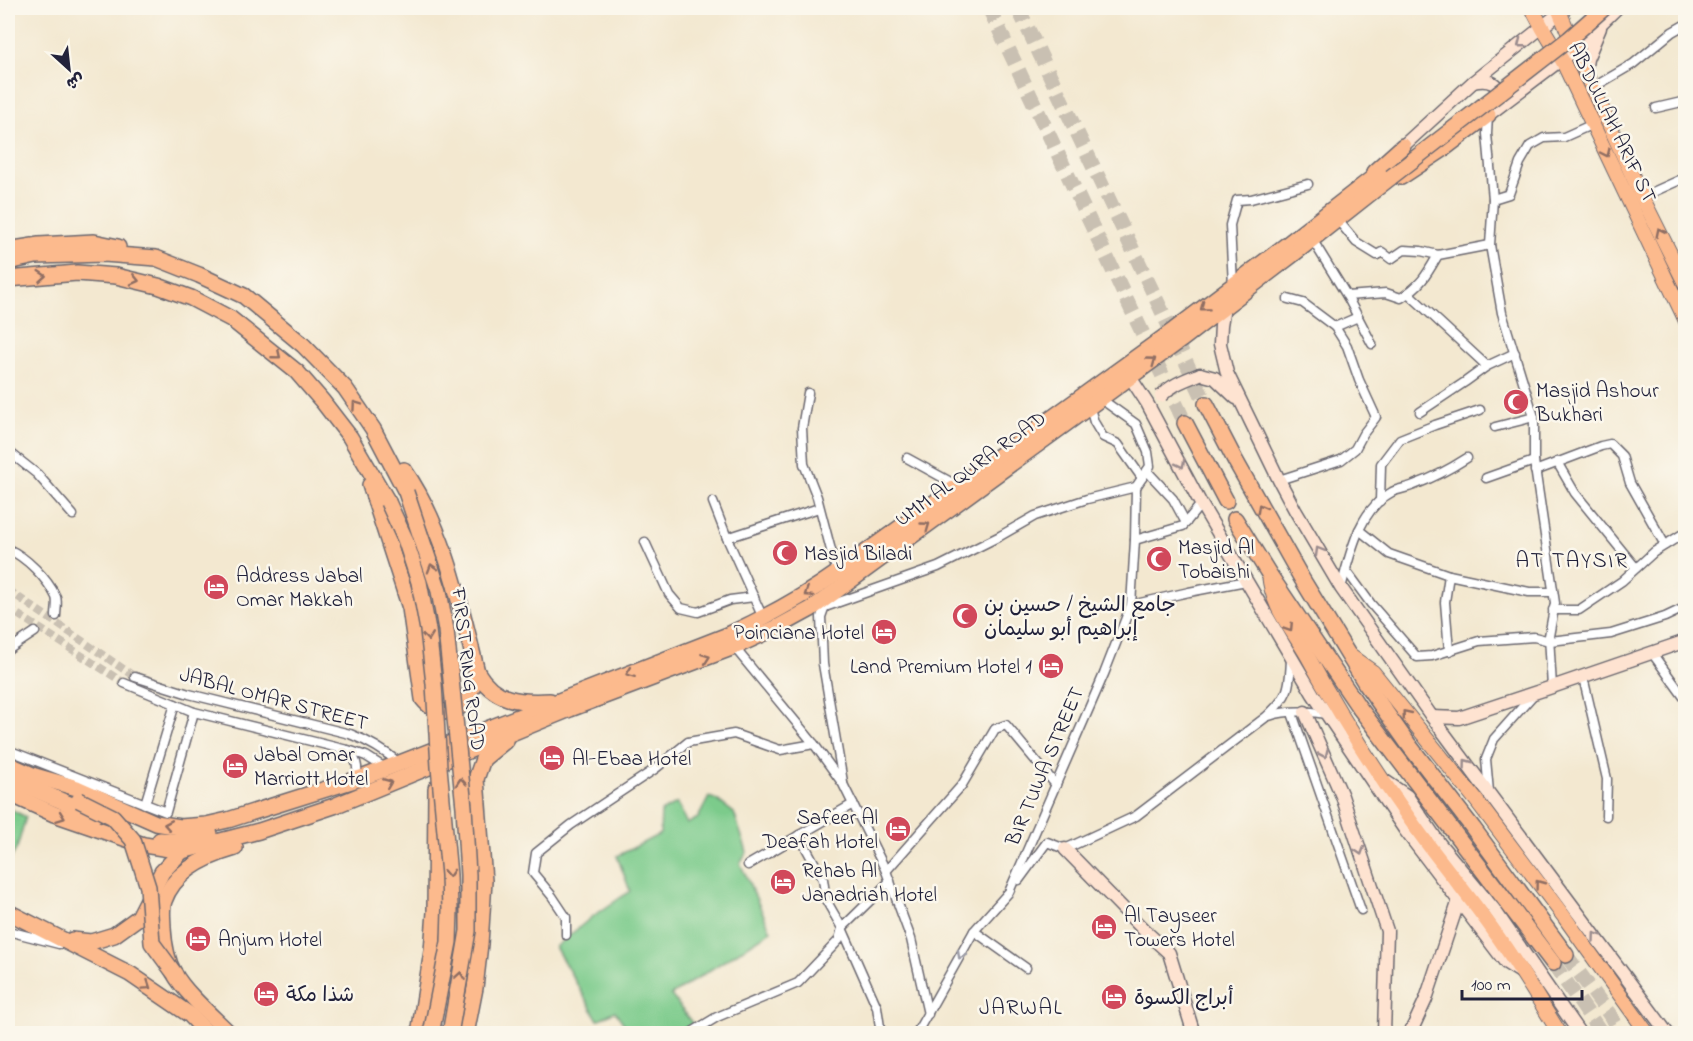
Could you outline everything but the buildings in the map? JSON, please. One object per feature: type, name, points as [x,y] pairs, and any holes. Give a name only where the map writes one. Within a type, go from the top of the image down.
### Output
[{"type":"highway","points":[[1387,173],[1590,8]]},
{"type":"highway","points":[[1387,173],[1603,15]]},
{"type":"highway","points":[[1337,214],[1443,150],[1493,112]]},
{"type":"highway","points":[[1337,214],[1403,146]]},
{"type":"highway","name":"UMM AL QURA ROAD","points":[[8,793],[54,814],[144,845],[182,852],[259,831],[334,806],[728,635],[810,593],[1233,285],[1337,214],[1387,173]]},
{"type":"highway","name":"UMM AL QURA ROAD","points":[[8,778],[156,840],[174,841],[230,829],[279,813],[392,765],[734,647],[827,602],[1224,308],[1312,239],[1337,214]]},
{"type":"highway","points":[[8,250],[39,245],[94,242],[135,250],[156,258]]},
{"type":"highway","name":"FIRST RING ROAD","points":[[8,262],[36,256],[104,254],[156,258],[244,296],[303,345],[345,388],[411,489],[439,591],[446,630],[464,807],[468,875],[468,931],[450,1034]]},
{"type":"highway","name":"FIRST RING ROAD","points":[[8,279],[77,273],[116,276],[158,286],[191,298],[231,319],[297,372],[323,402],[350,437],[388,502],[405,539],[419,582],[433,673],[449,875],[450,920],[449,942],[431,1034]]},
{"type":"highway","points":[[1206,405],[1234,460],[1302,579],[1366,684],[1479,837],[1560,959],[1461,840],[1358,706],[1269,574],[1235,519]]},
{"type":"highway","points":[[1185,423],[1226,501]]},
{"type":"highway","points":[[360,453],[410,608],[423,699],[430,708],[445,713],[458,708],[468,698],[477,672]]},
{"type":"highway","points":[[411,489],[436,531],[455,583],[477,672],[482,680],[498,695],[512,700],[566,705]]},
{"type":"highway","points":[[827,602],[837,573]]},
{"type":"highway","points":[[466,1034],[475,988],[484,881],[476,779],[483,759],[502,743],[566,705]]},
{"type":"highway","name":"UMM AL QURA ROAD","points":[[8,764],[35,776],[77,788],[156,823],[180,828],[228,820],[361,778]]},
{"type":"highway","points":[[419,1034],[433,932],[436,792],[439,767]]},
{"type":"highway","points":[[35,776],[113,817],[133,840],[148,887],[153,943],[199,1003],[230,1034]]},
{"type":"highway","name":"UMM AL QURA ROAD","points":[[175,974],[168,960],[164,943],[163,903],[177,879],[199,862],[217,853],[295,826],[334,806]]},
{"type":"highway","points":[[8,912],[60,939],[86,945],[114,935],[139,917],[162,872],[182,852]]},
{"type":"highway","points":[[8,901],[56,931],[86,945],[130,974],[190,1016],[208,1034]]},
{"type":"main road","name":"ABDULLAH ARIF ST","points":[[1532,8],[1573,82],[1686,321]]},
{"type":"main road","points":[[1561,9],[1560,16],[1592,88],[1642,197],[1686,285]]},
{"type":"main road","points":[[1269,574],[1270,588],[1280,614],[1382,778],[1411,822],[1476,906],[1560,1033]]},
{"type":"main road","points":[[1349,655],[1373,672],[1476,800],[1648,1034]]},
{"type":"street","points":[[1493,112],[1562,60],[1575,49],[1603,15],[1617,8]]},
{"type":"street","points":[[1403,146],[1473,81],[1542,27],[1561,9]]},
{"type":"street","points":[[1585,72],[1587,59],[1603,15]]},
{"type":"street","points":[[1592,88],[1633,64],[1671,32],[1686,24]]},
{"type":"street","points":[[1542,74],[1556,72],[1566,75],[1573,82]]},
{"type":"street","points":[[1473,81],[1493,82],[1501,96],[1486,134],[1492,199],[1490,245],[1502,313],[1534,417],[1534,466],[1555,603],[1550,641],[1552,687]]},
{"type":"street","points":[[1656,108],[1686,101]]},
{"type":"street","points":[[1492,199],[1509,194],[1520,163],[1530,146],[1544,138],[1564,137],[1593,124]]},
{"type":"street","points":[[1642,197],[1686,179]]},
{"type":"street","points":[[1233,285],[1230,225],[1237,200],[1251,199],[1308,184]]},
{"type":"street","points":[[1337,214],[1356,242],[1377,255],[1382,252],[1391,259],[1404,250],[1421,250],[1438,255],[1490,245]]},
{"type":"street","points":[[1312,239],[1347,296],[1372,344]]},
{"type":"street","points":[[1347,296],[1386,293],[1401,298],[1423,281],[1438,255]]},
{"type":"street","points":[[1408,293],[1487,366]]},
{"type":"street","points":[[1279,480],[1341,460],[1355,449],[1363,434],[1377,417],[1359,380],[1347,346],[1335,327],[1303,303],[1288,299]]},
{"type":"street","points":[[1224,308],[1220,344],[1227,374],[1279,480],[1341,588],[1432,717],[1668,1034]]},
{"type":"street","points":[[1335,327],[1358,317]]},
{"type":"street","points":[[1420,412],[1487,366],[1515,353]]},
{"type":"street","points":[[1161,427],[1157,407],[1161,396],[1178,382],[1200,374],[1215,378],[1241,402]]},
{"type":"street","points":[[1130,377],[1161,427],[1201,504],[1326,714],[1405,830],[1506,963],[1523,974]]},
{"type":"street","points":[[808,393],[802,428],[804,464],[817,497],[837,573]]},
{"type":"street","points":[[843,784],[823,664],[821,617],[827,602],[938,567],[1035,516],[1087,499],[1136,487],[1144,475],[1150,466],[1148,452],[1136,424],[1096,403],[1094,422],[1103,437],[1118,444],[1144,475],[1173,499],[1186,523]]},
{"type":"street","points":[[1380,501],[1381,465],[1400,439],[1480,410]]},
{"type":"street","points":[[1495,428],[1534,417]]},
{"type":"street","points":[[1486,478],[1557,462],[1610,444],[1622,456],[1630,483],[1665,545]]},
{"type":"street","points":[[8,451],[37,474],[73,515]]},
{"type":"street","points":[[907,458],[958,486]]},
{"type":"street","points":[[1341,588],[1353,544],[1372,508],[1391,492],[1446,472],[1467,458]]},
{"type":"street","points":[[1557,462],[1575,493],[1636,568]]},
{"type":"street","name":"BIR TUWA STREET","points":[[916,1034],[974,931],[1009,892],[1131,605],[1136,487]]},
{"type":"street","points":[[713,502],[763,618]]},
{"type":"street","points":[[1135,540],[1183,526],[1201,504]]},
{"type":"street","points":[[727,538],[819,508]]},
{"type":"street","points":[[1359,530],[1389,554],[1449,575],[1529,592],[1553,592]]},
{"type":"street","points":[[1553,610],[1579,610],[1622,580],[1654,552],[1686,532]]},
{"type":"street","points":[[645,542],[669,594],[681,608],[698,612],[730,600],[754,597]]},
{"type":"street","points":[[8,549],[19,554],[43,577],[57,599],[56,616]]},
{"type":"street","points":[[1346,570],[1371,604],[1417,657],[1432,656],[1479,641],[1534,637],[1550,641],[1611,634],[1665,617],[1686,607]]},
{"type":"street","points":[[1449,575],[1445,602],[1449,651]]},
{"type":"street","points":[[1131,605],[1246,581]]},
{"type":"street","points":[[8,651],[35,632]]},
{"type":"street","points":[[1432,717],[1459,718],[1686,641]]},
{"type":"street","points":[[734,647],[814,744],[843,784],[886,870],[911,939],[928,1014]]},
{"type":"street","points":[[1652,653],[1686,700]]},
{"type":"street","points":[[1065,849],[1136,816],[1266,717],[1278,705],[1290,684],[1291,658]]},
{"type":"street","points":[[1583,676],[1606,778],[1606,816]]},
{"type":"street","name":"JABAL OMAR STREET","points":[[135,677],[189,694],[350,734],[387,752],[392,765]]},
{"type":"street","name":"JABAL OMAR STREET","points":[[124,683],[194,712],[347,750],[356,759],[361,778]]},
{"type":"street","points":[[1489,793],[1485,759],[1494,738],[1535,693]]},
{"type":"street","points":[[185,708],[189,694]]},
{"type":"street","points":[[144,804],[175,704]]},
{"type":"street","points":[[8,750],[166,812],[194,712]]},
{"type":"street","points":[[1266,717],[1279,713],[1298,712],[1326,714]]},
{"type":"street","points":[[1298,712],[1361,910]]},
{"type":"street","points":[[1298,712],[1342,796],[1387,931],[1384,1034]]},
{"type":"street","points":[[886,870],[962,785],[995,729],[1006,724],[1056,785]]},
{"type":"street","points":[[566,935],[566,917],[533,873],[536,853],[571,825],[654,769],[688,742],[734,734],[780,750],[814,744]]},
{"type":"street","points":[[347,750],[392,765]]},
{"type":"street","points":[[1382,778],[1407,796],[1439,843],[1493,908],[1580,1034]]},
{"type":"street","points":[[748,864],[853,804]]},
{"type":"street","points":[[800,835],[823,879],[826,900],[842,928],[878,1007],[881,1034]]},
{"type":"street","points":[[1009,892],[1047,842],[1065,849],[1169,953],[1194,1034]]},
{"type":"street","points":[[689,1034],[717,1017],[798,982],[839,940],[842,928],[890,882]]},
{"type":"street","points":[[1409,1034],[1425,999],[1459,900]]},
{"type":"street","points":[[8,931],[86,945]]},
{"type":"street","points":[[974,931],[1026,968]]},
{"type":"green space","points":[[709,797],[734,813],[747,852],[740,863],[771,931],[671,995],[695,1027],[686,1033],[630,1033],[615,1011],[598,1020],[555,947],[592,917],[630,891],[617,856],[660,834],[661,812],[677,803],[687,824],[698,818]]},
{"type":"green space","points":[[8,808],[26,817],[17,848],[8,863]]},
{"type":"tunnel","points":[[989,8],[1185,423]]},
{"type":"tunnel","points":[[1018,8],[1206,404]]},
{"type":"tunnel","points":[[8,590],[135,677]]},
{"type":"tunnel","points":[[8,608],[124,683]]},
{"type":"tunnel","points":[[1566,955],[1610,1015],[1621,1034]]},
{"type":"tunnel","points":[[1553,963],[1602,1034]]},
{"type":"place","name":"Masjid Ashour Bukhari","points":[[1516,402]]},
{"type":"place","name":"Masjid Biladi","points":[[785,553]]},
{"type":"place","name":"Masjid Al Tobaishi","points":[[1159,559]]},
{"type":"place","name":"Address Jabal Omar Makkah","points":[[216,587]]},
{"type":"place","name":"جامع الشيخ / حسين بن إبراهيم أبو سليمان","points":[[965,616]]},
{"type":"place","name":"Poinciana Hotel","points":[[884,632]]},
{"type":"place","name":"Land Premium Hotel 1","points":[[1051,666]]},
{"type":"place","name":"Al-Ebaa Hotel","points":[[552,758]]},
{"type":"place","name":"Jabal Omar Marriott Hotel","points":[[235,766]]},
{"type":"place","name":"Safeer Al Deafah Hotel","points":[[898,829]]},
{"type":"place","name":"Rehab Al Janadriah Hotel","points":[[783,882]]},
{"type":"place","name":"Al Tayseer Towers Hotel","points":[[1104,927]]},
{"type":"place","name":"Anjum Hotel","points":[[198,939]]},
{"type":"place","name":"شذا مكة","points":[[266,994]]},
{"type":"place","name":"أبراج الكسوة","points":[[1114,997]]},
{"type":"district","name":"AT TAYSIR","points":[[1572,559]]},
{"type":"district","name":"JARWAL","points":[[1021,1006]]}]
